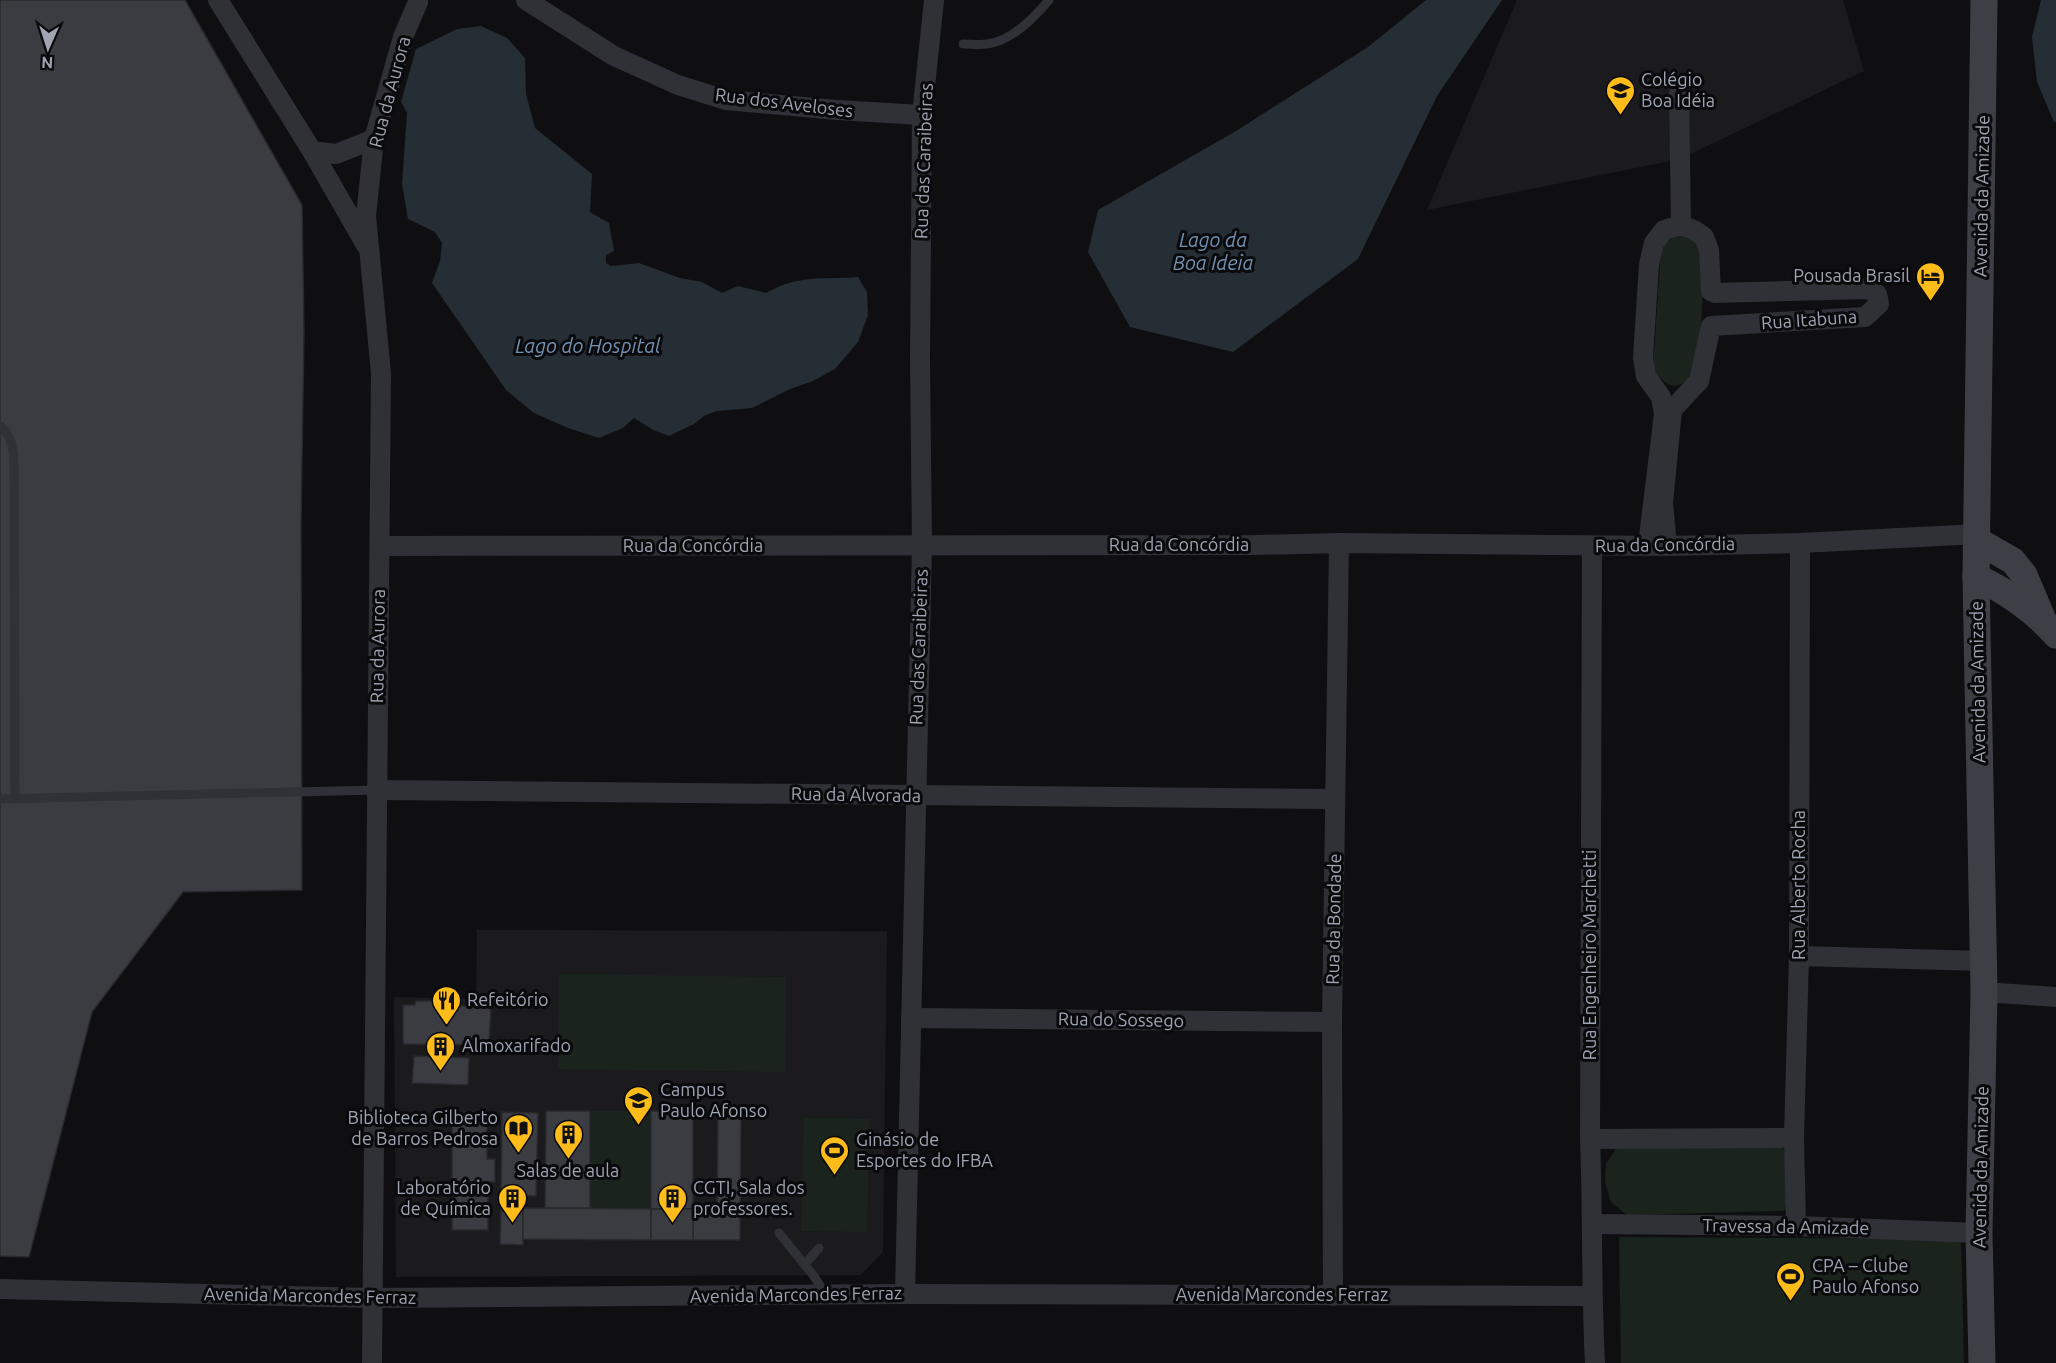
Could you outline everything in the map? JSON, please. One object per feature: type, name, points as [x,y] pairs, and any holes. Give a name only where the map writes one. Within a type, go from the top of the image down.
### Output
[{"type":"street","points":[[218,0],[312,151],[369,250]]},
{"type":"street","name":"Rua dos Aveloses","points":[[526,0],[614,56],[678,86],[726,100],[922,116]]},
{"type":"street","name":"Rua das Caraibeiras","points":[[905,1294],[922,546],[920,358],[922,116],[934,0]]},
{"type":"street","name":"Avenida da Amizade","points":[[1982,1363],[1979,1233],[1984,961],[1976,577],[1984,0]]},
{"type":"street","name":"Rua da Aurora","points":[[372,1363],[381,373],[366,216],[374,139],[403,37],[419,1]]},
{"type":"street","points":[[1657,545],[1664,414],[1661,397],[1646,376],[1643,358],[1649,264],[1654,243],[1664,230],[1681,225],[1679,93]]},
{"type":"street","points":[[312,151],[336,154],[374,139]]},
{"type":"street","name":"Rua Itabuna","points":[[1657,545],[1672,410],[1699,381],[1711,326],[1865,317],[1879,304],[1877,294],[1868,289],[1716,293],[1712,291],[1709,250],[1704,237],[1681,225]]},
{"type":"street","points":[[1978,537],[2013,561],[2024,575],[2049,627]]},
{"type":"street","name":"Rua da Concórdia","points":[[380,546],[1339,543],[1592,546],[1800,543],[1978,537]]},
{"type":"street","name":"Rua da Bondade","points":[[1333,1296],[1332,1022],[1339,543]]},
{"type":"street","name":"Rua Alberto Rocha","points":[[1796,1226],[1794,1138],[1799,956],[1800,543]]},
{"type":"street","name":"Rua Engenheiro Marchetti","points":[[1592,546],[1590,1139],[1595,1363]]},
{"type":"street","points":[[1976,577],[1988,583],[2049,627]]},
{"type":"street","name":"Rua da Alvorada","points":[[376,790],[1335,799]]},
{"type":"street","points":[[1799,956],[1984,961]]},
{"type":"street","points":[[1984,992],[2056,997]]},
{"type":"street","name":"Rua do Sossego","points":[[911,1018],[1332,1022]]},
{"type":"street","points":[[1590,1139],[1794,1138]]},
{"type":"street","name":"Travessa da Amizade","points":[[1593,1224],[1796,1226],[1979,1233]]},
{"type":"street","name":"Avenida Marcondes Ferraz","points":[[0,1289],[372,1298],[905,1294],[1592,1296]]},
{"type":"lane","points":[[963,44],[989,44],[1009,36],[1035,17],[1049,0]]},
{"type":"lane","points":[[0,426],[6,430],[14,451],[15,799]]},
{"type":"lane","points":[[0,799],[376,790]]},
{"type":"lane","points":[[779,1233],[827,1295]]},
{"type":"lane","points":[[805,1264],[819,1248]]},
{"type":"shaded area","name":"Colégio Boa Idéia","points":[[1517,0],[1843,0],[1864,71],[1680,159],[1427,210]]},
{"type":"shaded area","points":[[1678,235],[1692,238],[1705,256],[1698,373],[1685,382],[1670,385],[1653,370],[1661,248],[1665,242]]},
{"type":"shaded area","name":"Campus Paulo Afonso","points":[[477,930],[887,931],[883,1252],[861,1275],[396,1277],[394,997],[476,999]]},
{"type":"shaded area","points":[[559,974],[786,977],[785,1072],[558,1069]]},
{"type":"shaded area","points":[[590,1111],[651,1111],[651,1209],[590,1208]]},
{"type":"shaded area","name":"Ginásio de Esportes do IFBA","points":[[804,1118],[869,1119],[867,1232],[801,1231]]},
{"type":"shaded area","points":[[1778,1144],[1787,1152],[1790,1194],[1784,1211],[1627,1215],[1611,1202],[1605,1183],[1606,1164],[1617,1147]]},
{"type":"shaded area","name":"CPA – Clube Paulo Afonso","points":[[1619,1237],[1961,1239],[1964,1363],[1621,1363]]},
{"type":"water","name":"Lago da Boa Ideia","points":[[1426,0],[1502,0],[1437,96],[1358,259],[1233,352],[1130,327],[1088,252],[1098,210],[1236,131],[1368,47]]},
{"type":"water","points":[[2041,0],[2056,0],[2056,122],[2054,122],[2037,82],[2032,37]]},
{"type":"water","name":"Lago do Hospital","points":[[481,26],[507,38],[525,58],[526,94],[535,128],[592,174],[590,212],[609,223],[614,251],[606,255],[606,263],[611,266],[639,263],[680,278],[702,282],[722,293],[738,286],[766,293],[800,280],[858,277],[867,292],[868,315],[858,342],[835,369],[752,408],[717,411],[704,416],[694,424],[669,436],[653,430],[634,418],[623,428],[599,438],[534,413],[506,390],[432,283],[440,261],[442,243],[435,232],[408,219],[402,184],[407,113],[401,102],[416,49],[457,29]]},
{"type":"building","points":[[0,0],[185,0],[302,205],[304,332],[301,522],[302,890],[183,892],[92,1012],[29,1257],[0,1256]]},
{"type":"building","name":"Refeitório","points":[[416,1001],[455,1001],[455,1006],[491,1006],[489,1045],[403,1044],[403,1005],[415,1005]]},
{"type":"building","name":"Almoxarifado","points":[[414,1056],[469,1058],[468,1085],[412,1083]]},
{"type":"building","name":"Salas de aula","points":[[546,1111],[590,1111],[590,1208],[545,1208]]},
{"type":"building","points":[[651,1111],[693,1111],[693,1209],[651,1209]]},
{"type":"building","points":[[452,1112],[487,1112],[487,1159],[495,1159],[495,1182],[488,1182],[488,1230],[452,1230]]},
{"type":"building","name":"Biblioteca Gilberto de Barros Pedrosa","points":[[502,1112],[538,1113],[536,1196],[501,1195]]},
{"type":"building","points":[[718,1114],[741,1114],[740,1240],[693,1240],[693,1209],[717,1209]]},
{"type":"building","name":"Laboratório de Química","points":[[501,1208],[523,1208],[523,1245],[500,1244]]},
{"type":"building","name":"Salas de aula","points":[[523,1208],[651,1209],[651,1240],[523,1239]]},
{"type":"building","name":"CGTI, Sala dos professores.","points":[[651,1209],[693,1209],[693,1240],[651,1240]]},
{"type":"place","name":"Colégio Boa Idéia","points":[[1620,116]]},
{"type":"place","name":"Pousada Brasil","points":[[1931,302]]},
{"type":"place","name":"Refeitório","points":[[446,1026]]},
{"type":"place","name":"Almoxarifado","points":[[441,1072]]},
{"type":"place","name":"Campus Paulo Afonso","points":[[639,1126]]},
{"type":"place","name":"Biblioteca Gilberto de Barros Pedrosa","points":[[519,1154]]},
{"type":"place","name":"Salas de aula","points":[[568,1160]]},
{"type":"place","name":"Ginásio de Esportes do IFBA","points":[[835,1176]]},
{"type":"place","name":"Laboratório de Química","points":[[512,1224]]},
{"type":"place","name":"CGTI, Sala dos professores.","points":[[672,1224]]},
{"type":"place","name":"CPA – Clube Paulo Afonso","points":[[1791,1302]]}]
